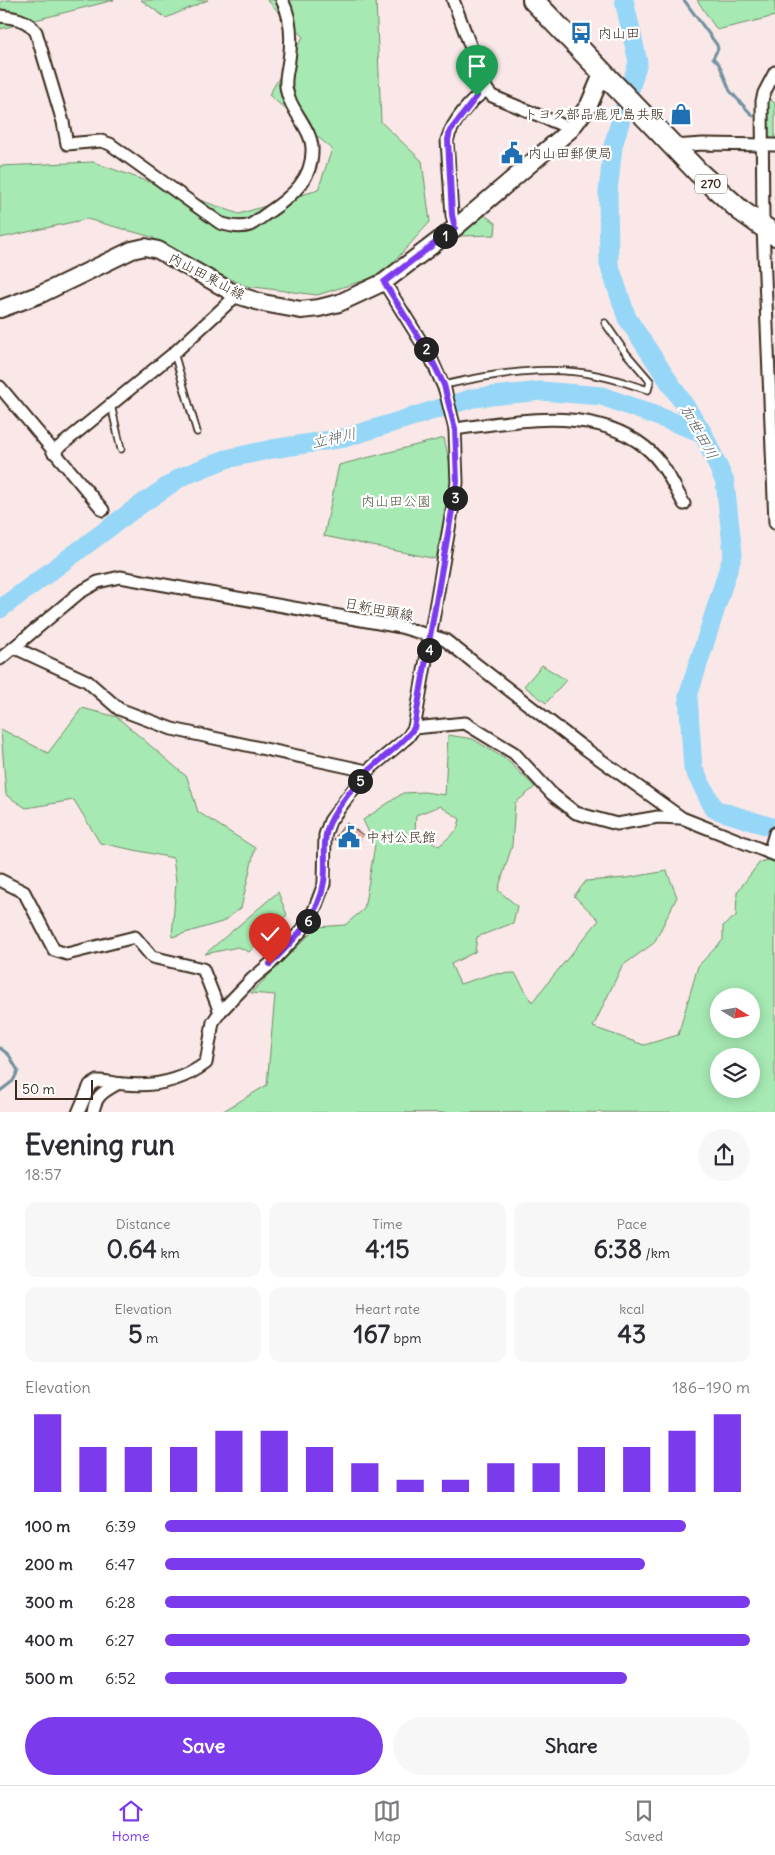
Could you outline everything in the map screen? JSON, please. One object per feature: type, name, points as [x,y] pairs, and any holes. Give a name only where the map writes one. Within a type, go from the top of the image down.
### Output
[{"type":"highway","name":"270","points":[[533,0],[720,193],[769,231]]},
{"type":"street","points":[[0,16],[31,24],[36,32],[63,122],[67,144],[101,141],[110,144],[220,223],[239,226],[249,225],[285,201],[305,179],[309,167],[312,148],[308,135],[290,102],[285,85],[291,39],[290,25],[282,0]]},
{"type":"street","points":[[453,0],[487,90],[492,96],[570,130]]},
{"type":"street","points":[[775,72],[764,93],[762,102],[762,146],[769,231],[775,523]]},
{"type":"street","name":"内山田東山線","points":[[0,309],[41,294],[132,250],[145,247],[158,250],[238,295],[263,303],[301,310],[339,303],[384,282],[455,228],[570,130],[589,105],[606,76]]},
{"type":"street","points":[[455,228],[452,215],[448,140],[450,131],[477,96],[487,90]]},
{"type":"street","points":[[673,146],[703,144],[775,146]]},
{"type":"street","points":[[78,1112],[90,1085],[97,1081],[138,1086],[161,1084],[196,1070],[206,1063],[213,1022],[220,1012],[289,945],[313,912],[324,884],[325,835],[330,821],[367,771],[408,737],[414,728],[432,636],[457,482],[454,424],[444,387],[430,356],[384,282]]},
{"type":"street","points":[[53,452],[174,353],[238,295]]},
{"type":"street","points":[[0,386],[103,510]]},
{"type":"street","points":[[454,424],[542,419],[565,420],[596,424],[623,432],[646,447],[664,467],[684,504]]},
{"type":"street","name":"日新田頭線","points":[[0,658],[79,593],[98,582],[120,577],[401,627],[445,640],[580,745],[682,818],[772,852]]},
{"type":"street","points":[[14,648],[87,681],[119,709],[172,730],[367,771]]},
{"type":"street","points":[[414,728],[465,723],[514,753],[552,794],[576,814],[617,824],[658,817],[682,818]]},
{"type":"street","points":[[772,852],[775,833]]},
{"type":"street","points":[[0,880],[24,892],[54,950],[67,954],[135,937],[152,957],[203,969],[220,1012]]},
{"type":"street","points":[[93,1112],[95,1101],[98,1097],[117,1084]]},
{"type":"lane","points":[[444,387],[482,377],[525,372],[571,372],[599,376],[648,390],[650,381],[625,352],[605,323]]},
{"type":"lane","points":[[174,353],[196,432]]},
{"type":"lane","points":[[111,403],[121,449]]},
{"type":"green space","points":[[6,0],[114,0],[0,29],[0,2]]},
{"type":"green space","points":[[141,0],[208,0],[166,18]]},
{"type":"green space","points":[[267,0],[376,0],[381,122],[422,161],[430,222],[382,275],[317,295],[246,286],[181,257],[152,237],[87,219],[0,238],[0,166],[93,162],[239,214],[318,190],[332,149],[269,95],[303,37]]},
{"type":"green space","points":[[697,0],[775,0],[775,16],[717,30]]},
{"type":"green space","points":[[768,98],[775,103],[775,141],[769,141],[766,131]]},
{"type":"green space","points":[[481,213],[496,223],[495,235],[461,236],[457,234]]},
{"type":"green space","name":"内山田公園","points":[[444,438],[452,473],[436,559],[324,536],[339,465]]},
{"type":"green space","points":[[542,665],[566,680],[546,703],[524,686]]},
{"type":"green space","points":[[82,708],[117,717],[187,777],[198,812],[255,848],[241,908],[222,922],[172,937],[176,881],[173,858],[100,843],[74,800],[26,808],[6,795],[1,729],[48,753]]},
{"type":"green space","points":[[448,735],[473,739],[507,760],[535,787],[515,803],[512,846],[498,890],[517,906],[513,923],[477,937],[475,952],[451,964],[460,984],[492,974],[515,973],[532,1002],[599,920],[574,896],[586,881],[626,878],[667,871],[677,897],[654,943],[622,966],[593,1027],[644,1045],[678,1035],[698,966],[723,940],[723,926],[736,916],[737,892],[760,862],[770,859],[775,860],[775,1112],[222,1112],[267,1085],[275,995],[251,993],[317,927],[345,925],[364,909],[375,845],[363,820],[403,793],[424,792],[445,795]],"holes":[[[440,806],[460,819],[457,830],[439,846],[415,832],[416,815]]]},
{"type":"green space","points":[[278,892],[287,915],[249,952],[238,947],[205,954]]},
{"type":"building","name":"中村公民館","points":[[346,823],[363,835],[354,848],[348,848],[334,839]]},
{"type":"waterway","name":"加世田川","points":[[624,0],[638,62],[613,146],[608,192],[609,264],[627,318],[703,433],[725,482],[733,554],[688,696],[693,768],[714,809],[775,828]]},
{"type":"waterway","points":[[684,0],[717,45],[718,49],[713,58],[719,64],[730,91],[753,116]]},
{"type":"waterway","name":"立神川","points":[[0,609],[133,510],[181,477],[226,459],[272,449],[344,438],[473,398],[541,391],[602,396],[703,433]]},
{"type":"waterway","points":[[0,1048],[9,1055],[18,1071],[13,1081],[0,1091]]},
{"type":"place","name":"内山田","points":[[581,33]]},
{"type":"place","name":"トヨタ部品鹿児島共販","points":[[681,114]]},
{"type":"place","name":"内山田郵便局","points":[[512,153]]},
{"type":"place","name":"中村公民館","points":[[349,837]]},
{"type":"route","points":[[270,964],[302,930],[313,912],[324,884],[325,835],[330,821],[367,771],[408,737],[414,728],[432,636],[457,482],[455,429],[444,385],[430,356],[384,282],[455,228],[452,215],[448,140],[450,131],[477,96]]}]
